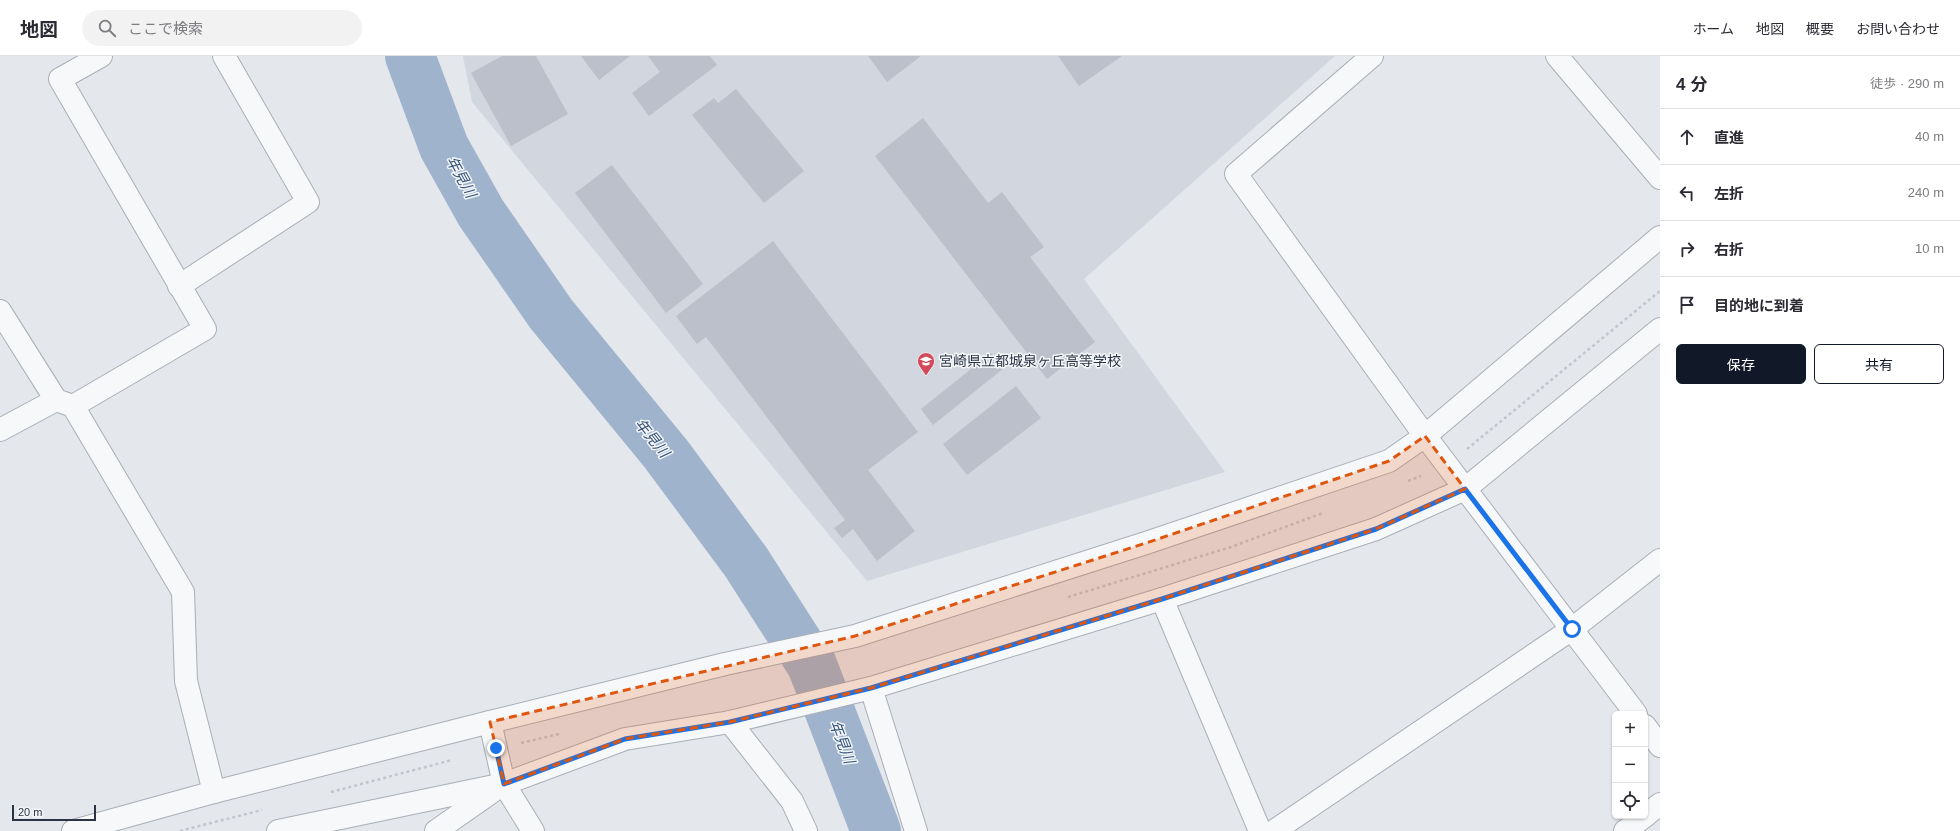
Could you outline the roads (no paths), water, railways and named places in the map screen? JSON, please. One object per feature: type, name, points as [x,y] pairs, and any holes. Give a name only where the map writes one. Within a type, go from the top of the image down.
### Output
[{"type":"street","points":[[0,430],[65,403],[205,329],[60,79],[101,56]]},
{"type":"street","points":[[179,286],[308,202],[224,56]]},
{"type":"street","points":[[1372,56],[1236,174],[1425,436],[1634,711]]},
{"type":"street","points":[[1556,56],[1660,178]]},
{"type":"street","points":[[73,831],[214,792],[490,722],[726,664],[855,636],[1146,543],[1389,461],[1425,436],[1660,237]]},
{"type":"street","points":[[0,311],[65,403],[183,592],[186,681],[214,792]]},
{"type":"street","points":[[278,831],[504,784],[625,739],[736,720],[871,688],[1162,599],[1376,529],[1465,489],[1660,329]]},
{"type":"street","points":[[1274,831],[1572,629],[1660,560]]},
{"type":"street","points":[[1162,599],[1260,831]]},
{"type":"street","points":[[871,688],[916,831]]},
{"type":"street","points":[[736,720],[792,801],[806,831]]},
{"type":"street","points":[[490,722],[504,784],[533,831]]},
{"type":"street","points":[[1648,730],[1660,746]]},
{"type":"street","points":[[436,831],[504,784]]},
{"type":"street","points":[[1648,814],[1660,804]]},
{"type":"street","points":[[1625,831],[1641,819]]},
{"type":"waterway","name":"年見川","points":[[410,56],[444,147],[481,213],[551,314],[666,454],[746,562],[812,665],[876,831]]},
{"type":"place","name":"宮崎県立都城泉ヶ丘高等学校","points":[[926,376]]}]
